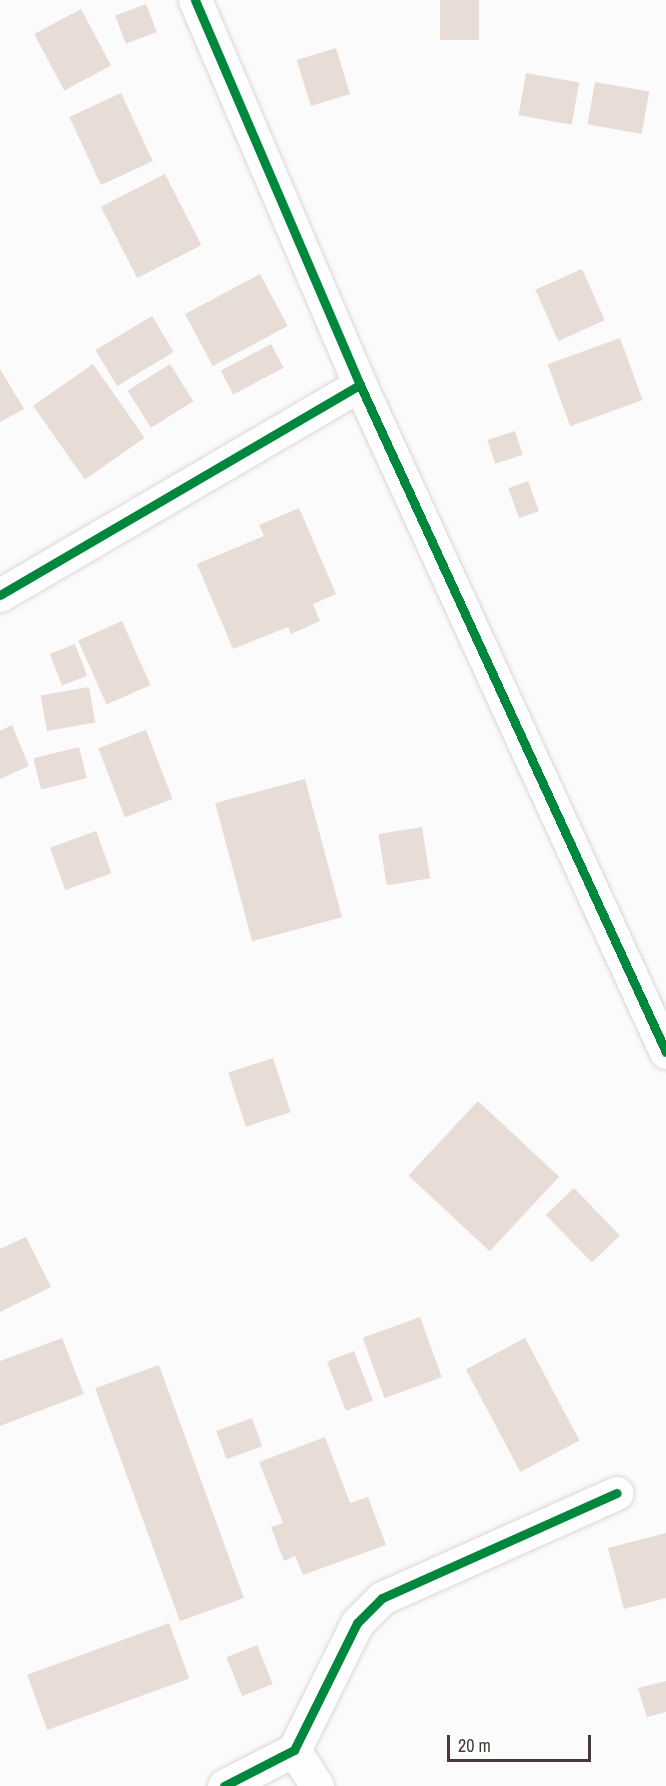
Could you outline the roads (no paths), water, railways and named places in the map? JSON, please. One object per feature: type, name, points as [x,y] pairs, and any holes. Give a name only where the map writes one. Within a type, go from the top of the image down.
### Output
[{"type":"street","points":[[195,0],[360,385],[666,1052]]},
{"type":"street","points":[[0,595],[360,385]]},
{"type":"street","points":[[224,1786],[294,1750],[357,1623],[382,1598],[616,1493]]},
{"type":"street","points":[[294,1750],[316,1786]]}]
